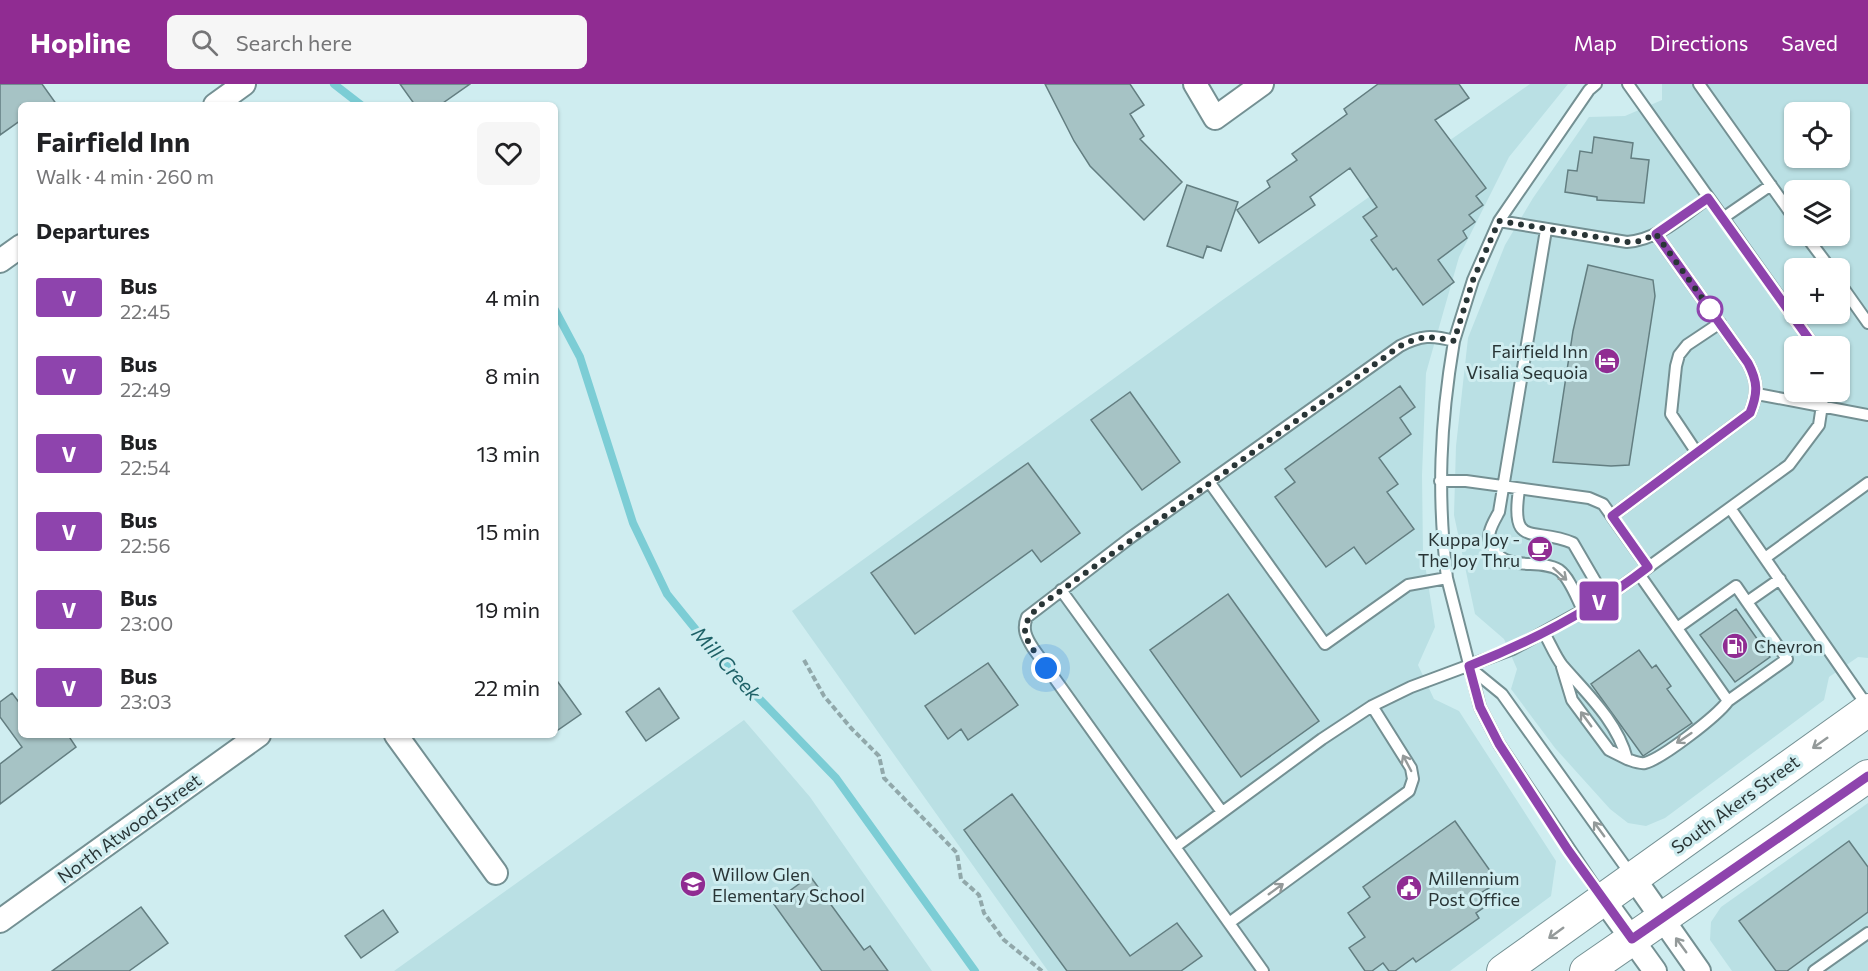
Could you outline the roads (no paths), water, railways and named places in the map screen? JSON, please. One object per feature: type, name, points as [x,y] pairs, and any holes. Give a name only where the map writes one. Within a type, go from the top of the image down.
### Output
[{"type":"main road","name":"South Akers Street","points":[[1503,971],[1868,708]]},
{"type":"main road","points":[[1586,971],[1868,776]]},
{"type":"street","points":[[219,102],[244,84]]},
{"type":"street","points":[[1195,84],[1215,118],[1262,84]]},
{"type":"street","points":[[0,261],[18,248]]},
{"type":"street","name":"North Atwood Street","points":[[0,921],[255,738]]},
{"type":"street","points":[[398,738],[496,873]]},
{"type":"street","points":[[1633,877],[1699,971]]},
{"type":"street","points":[[1603,899],[1655,971]]},
{"type":"lane","points":[[1596,84],[1588,90],[1499,221],[1473,280],[1454,341],[1443,406],[1440,481],[1442,531],[1448,578],[1480,707],[1499,744],[1603,899]]},
{"type":"lane","points":[[1628,84],[1807,336]]},
{"type":"lane","points":[[1699,84],[1784,204]]},
{"type":"lane","points":[[1723,218],[1771,185]]},
{"type":"lane","points":[[1499,221],[1627,242],[1641,241],[1656,234],[1708,198]]},
{"type":"lane","points":[[1546,230],[1500,512],[1489,533],[1493,549],[1506,561],[1552,567],[1561,571],[1583,610]]},
{"type":"lane","points":[[1612,516],[1750,413],[1757,394],[1756,378],[1748,363],[1656,234]]},
{"type":"lane","points":[[1850,298],[1868,323]]},
{"type":"lane","points":[[1697,453],[1671,414],[1670,404],[1676,366],[1679,355],[1687,345],[1720,323]]},
{"type":"lane","points":[[1263,971],[1025,636],[1024,625],[1028,617],[1060,590],[1400,346],[1417,337],[1431,335],[1454,341]]},
{"type":"lane","points":[[1757,394],[1868,413]]},
{"type":"lane","points":[[1175,847],[1372,706],[1411,687],[1513,649],[1605,598],[1799,455],[1819,424],[1824,405]]},
{"type":"lane","points":[[1440,481],[1504,486],[1519,490],[1589,498],[1603,504],[1677,628],[1728,701]]},
{"type":"lane","points":[[1210,483],[1325,644],[1408,585],[1448,578]]},
{"type":"lane","points":[[1766,558],[1868,483]]},
{"type":"lane","points":[[1519,490],[1517,523],[1523,530],[1573,543],[1605,598]]},
{"type":"lane","points":[[1730,507],[1868,708]]},
{"type":"lane","points":[[1747,602],[1780,579]]},
{"type":"lane","points":[[1544,633],[1560,663],[1572,700],[1608,750],[1638,763],[1653,759],[1718,715],[1728,701],[1787,659],[1736,586],[1677,628]]},
{"type":"lane","points":[[1060,590],[1222,812]]},
{"type":"lane","points":[[1560,663],[1586,689],[1622,740],[1627,759]]},
{"type":"lane","points":[[1469,666],[1502,694],[1633,877]]},
{"type":"lane","points":[[1229,923],[1409,791],[1413,779],[1412,768],[1372,706]]},
{"type":"lane","points":[[1814,971],[1868,933]]},
{"type":"waterway","name":"Mill Creek","points":[[334,84],[357,102]]},
{"type":"waterway","name":"Mill Creek","points":[[558,316],[580,357],[633,523],[667,594],[714,652],[836,778],[975,971]]},
{"type":"place","name":"Fairfield Inn Visalia Sequoia","points":[[1607,361]]},
{"type":"place","name":"Kuppa Joy - The Joy Thru","points":[[1540,549]]},
{"type":"place","name":"Chevron","points":[[1735,646]]},
{"type":"place","name":"Willow Glen Elementary School","points":[[693,884]]},
{"type":"place","name":"Millennium Post Office","points":[[1409,888]]}]
